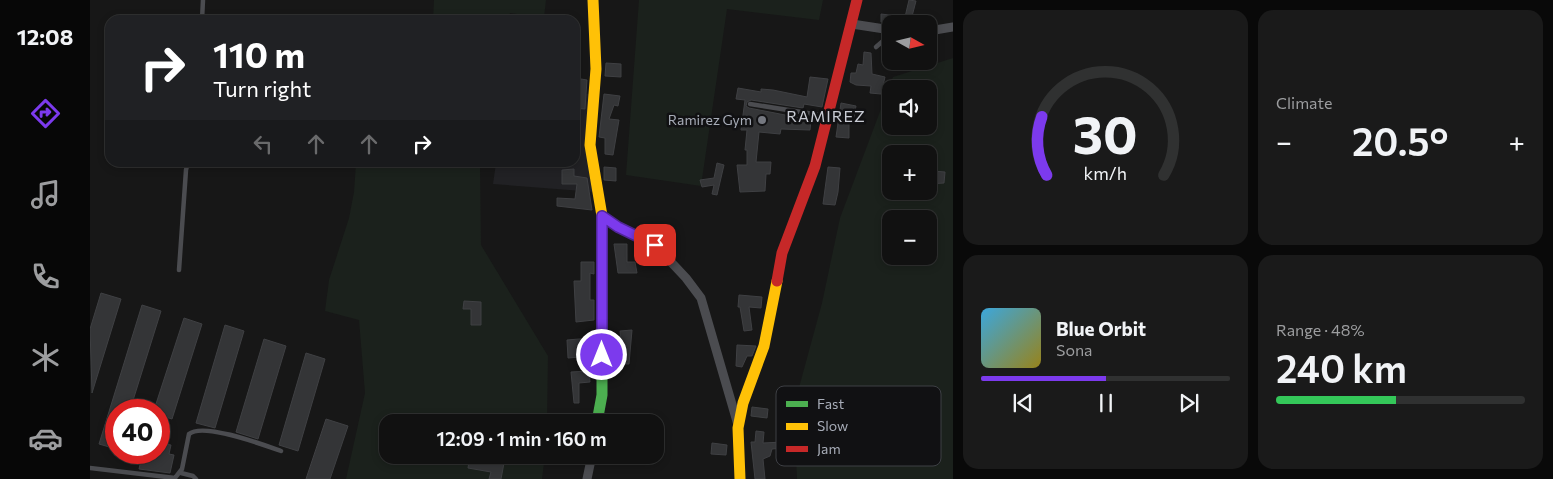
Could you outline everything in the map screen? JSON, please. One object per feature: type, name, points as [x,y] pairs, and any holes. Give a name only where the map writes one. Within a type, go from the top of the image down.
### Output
[{"type":"street","points":[[593,0],[596,69],[590,145],[602,216],[602,395],[598,414]]},
{"type":"street","points":[[740,479],[738,428],[743,403],[764,346],[782,253],[814,166],[857,0]]},
{"type":"street","points":[[852,24],[882,30]]},
{"type":"street","points":[[938,30],[953,27]]},
{"type":"street","points":[[602,216],[618,227],[655,245],[686,278],[701,298],[738,428]]},
{"type":"street","points":[[587,479],[590,464]]},
{"type":"lane","points":[[202,15],[203,0]]},
{"type":"lane","points":[[876,47],[882,41]]},
{"type":"lane","points":[[750,104],[826,116]]},
{"type":"lane","points":[[178,270],[187,167]]},
{"type":"lane","points":[[90,468],[175,478],[181,472],[189,434],[202,430],[253,441],[281,451]]},
{"type":"lane","points":[[181,472],[196,479]]},
{"type":"shaded area","points":[[434,0],[546,0],[544,15],[510,13],[509,15],[433,15]]},
{"type":"shaded area","points":[[639,0],[823,0],[819,20],[727,9],[701,186],[626,175]]},
{"type":"shaded area","points":[[953,58],[953,479],[797,479],[796,466],[941,466],[941,386],[799,386],[822,303],[840,218],[882,106],[882,135],[937,135],[937,80],[892,80],[893,77],[915,70],[938,70],[938,63]]},
{"type":"shaded area","points":[[580,93],[589,94],[595,192],[493,184],[495,167],[580,167]]},
{"type":"shaded area","points":[[356,167],[480,167],[481,245],[548,356],[547,414],[379,414],[379,464],[544,464],[542,479],[346,479],[365,393],[359,320],[325,311],[329,280],[349,218],[354,192]]},
{"type":"building","points":[[909,0],[916,1],[912,15],[905,15]]},
{"type":"building","points":[[864,52],[871,53],[872,74],[885,77],[884,80],[882,80],[881,94],[870,93],[871,86],[856,85],[850,82],[851,73],[856,73],[858,64],[863,65]]},
{"type":"building","points":[[606,63],[621,64],[621,77],[605,76]]},
{"type":"building","points":[[810,77],[828,79],[822,107],[804,104],[803,108],[751,100],[747,102],[746,106],[749,108],[811,120],[810,130],[781,129],[780,134],[759,132],[756,162],[771,162],[770,174],[766,174],[765,191],[740,192],[737,165],[747,165],[747,150],[745,150],[747,130],[741,130],[745,100],[736,99],[738,88],[761,92],[761,89],[773,90],[807,97]]},
{"type":"building","points":[[581,79],[587,80],[585,109],[580,108]]},
{"type":"building","points":[[604,94],[620,96],[618,106],[614,105],[609,119],[619,120],[613,155],[605,154],[605,138],[599,137]]},
{"type":"building","points":[[841,103],[856,106],[853,122],[849,121],[849,138],[836,137]]},
{"type":"building","points":[[717,163],[724,165],[717,195],[712,194],[714,185],[702,187],[700,180],[714,178]]},
{"type":"building","points":[[604,167],[616,168],[616,181],[604,180]]},
{"type":"building","points":[[828,167],[840,168],[835,205],[823,204]]},
{"type":"building","points":[[574,169],[574,176],[587,178],[592,210],[557,206],[557,198],[575,199],[577,184],[562,184],[562,170]]},
{"type":"building","points":[[937,171],[945,172],[944,183],[937,183]]},
{"type":"building","points":[[614,244],[627,244],[627,262],[635,262],[637,273],[618,273]]},
{"type":"building","points":[[581,262],[594,262],[594,274],[590,273],[590,300],[594,300],[594,320],[576,322],[574,281],[581,281]]},
{"type":"building","points":[[101,293],[121,299],[92,393],[90,329]]},
{"type":"building","points":[[739,295],[762,297],[761,308],[749,307],[752,330],[744,331],[740,307],[738,307]]},
{"type":"building","points":[[464,301],[481,302],[481,325],[471,325],[471,309],[463,309]]},
{"type":"building","points":[[142,305],[161,311],[133,399],[113,399]]},
{"type":"building","points":[[184,318],[202,324],[172,419],[170,418],[170,399],[158,399]]},
{"type":"building","points":[[225,325],[244,331],[215,428],[196,423]]},
{"type":"building","points":[[632,330],[629,364],[610,364],[614,350],[622,349],[620,331]]},
{"type":"building","points":[[591,338],[593,356],[568,358],[567,340]]},
{"type":"building","points":[[264,339],[286,346],[258,439],[236,432]]},
{"type":"building","points":[[737,345],[756,346],[752,356],[747,356],[742,367],[736,366]]},
{"type":"building","points":[[306,353],[325,359],[298,451],[279,445]]},
{"type":"building","points":[[589,371],[590,382],[579,383],[579,403],[574,403],[571,372]]},
{"type":"building","points":[[752,407],[768,409],[767,418],[751,416]]},
{"type":"building","points":[[326,419],[348,426],[330,479],[306,479]]},
{"type":"building","points":[[105,425],[105,446],[99,444]]},
{"type":"building","points":[[756,431],[764,432],[763,443],[776,442],[776,449],[772,449],[770,456],[763,459],[765,479],[755,479],[751,442],[755,442]]},
{"type":"building","points":[[712,443],[727,445],[726,455],[711,454]]},
{"type":"building","points":[[170,454],[174,455],[170,473],[139,469],[140,464],[170,464]]},
{"type":"building","points":[[469,464],[504,464],[501,479],[489,479],[491,472],[468,468]]},
{"type":"traffic: fast","points":[[598,414],[602,395],[602,342]]},
{"type":"traffic: slow","points":[[593,0],[596,69],[590,145],[602,216],[602,342]]},
{"type":"traffic: slow","points":[[740,479],[738,428],[743,403],[764,346],[777,281]]},
{"type":"traffic: jam","points":[[777,281],[782,253],[815,166],[857,0]]},
{"type":"place","name":"Ramirez Gym","points":[[762,120]]},
{"type":"district","name":"RAMIREZ","points":[[826,116]]},
{"type":"route","points":[[602,355],[602,216],[618,227],[655,245]]}]
